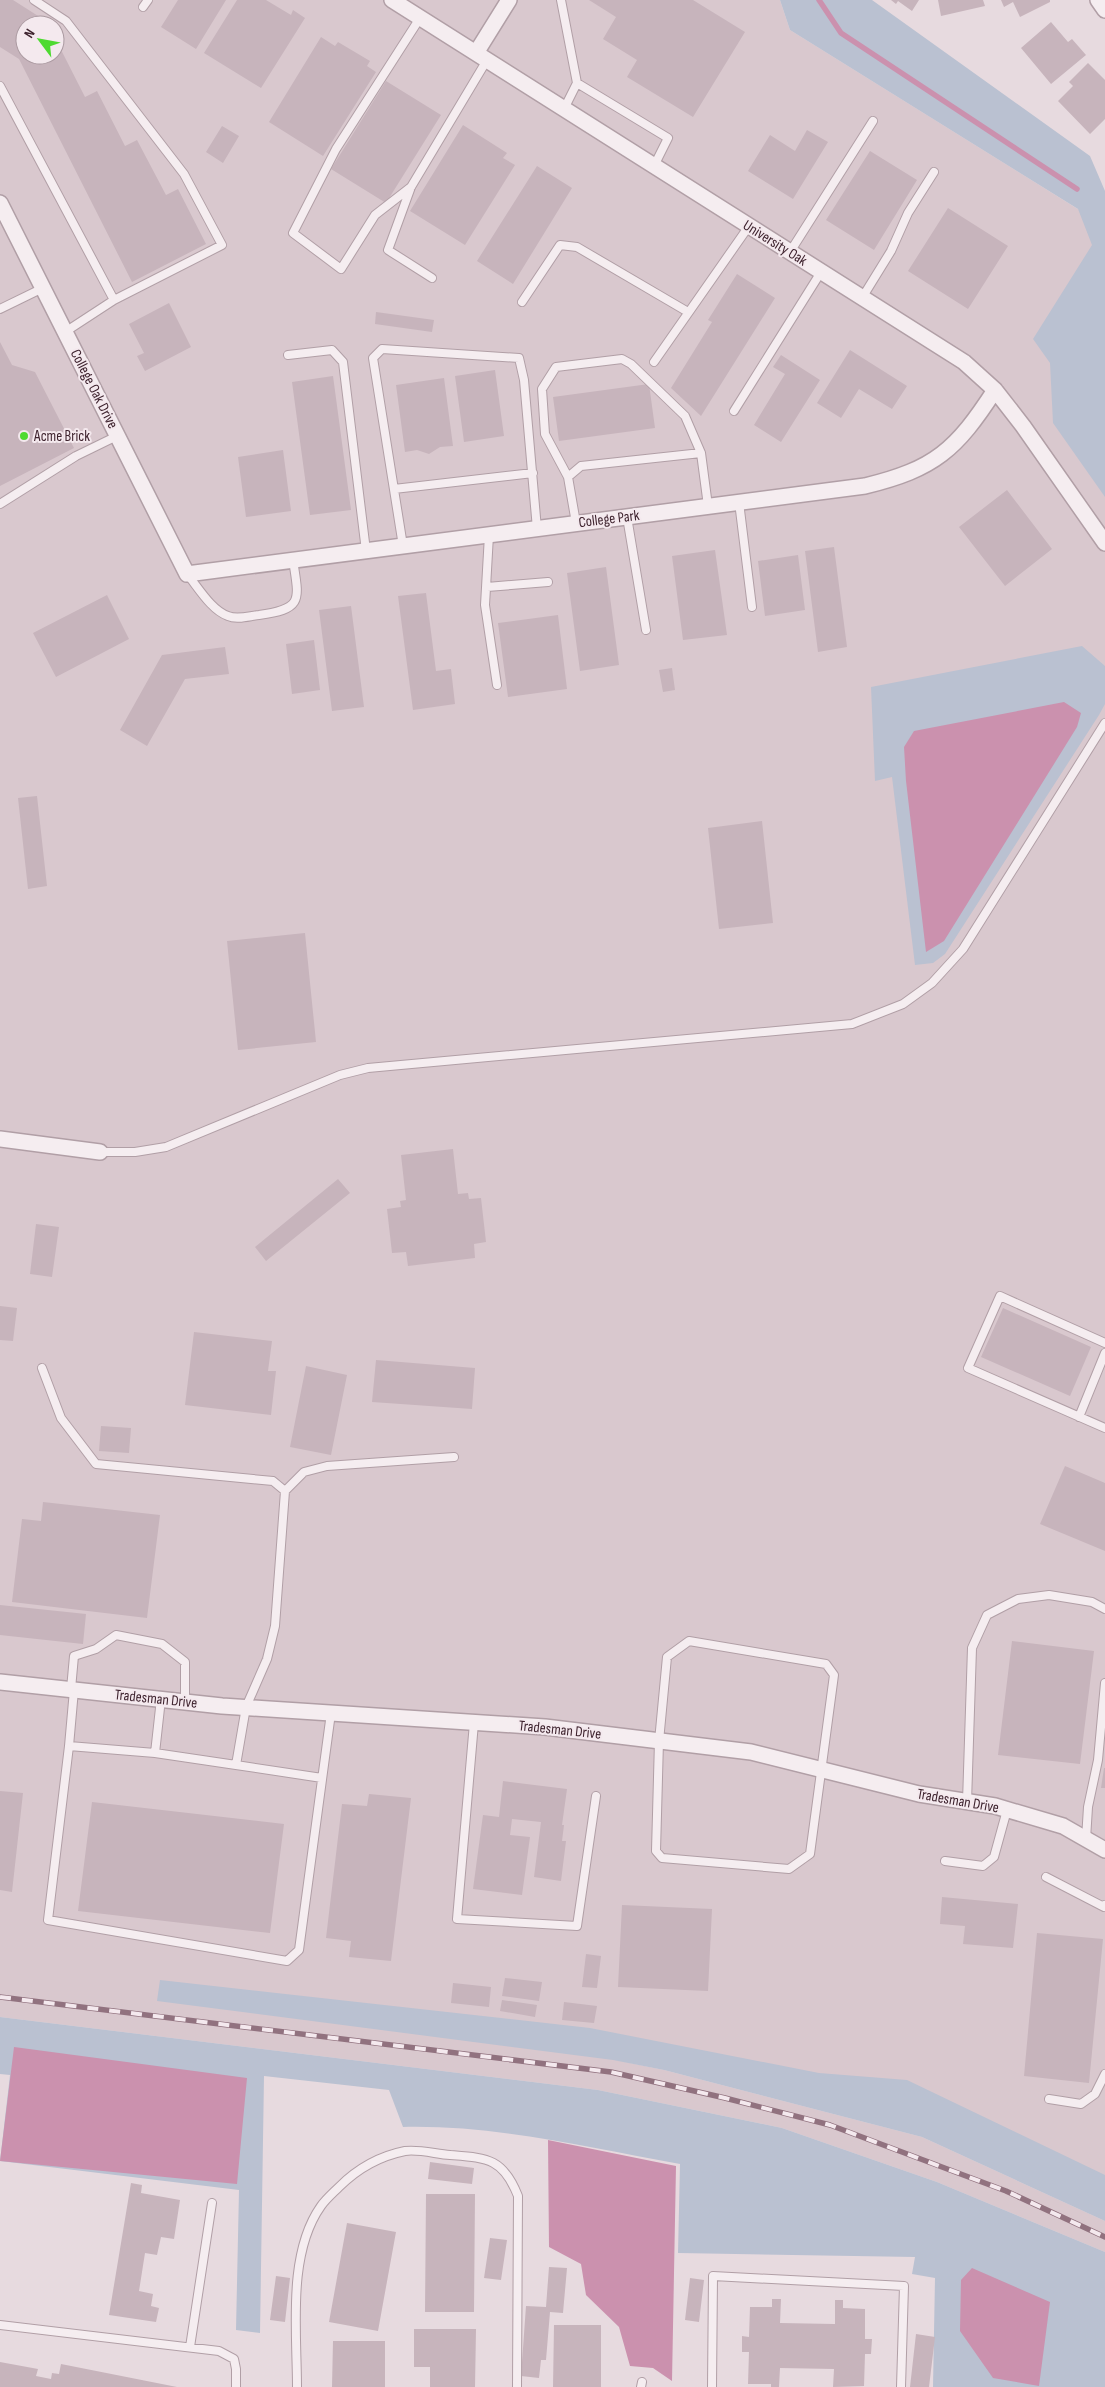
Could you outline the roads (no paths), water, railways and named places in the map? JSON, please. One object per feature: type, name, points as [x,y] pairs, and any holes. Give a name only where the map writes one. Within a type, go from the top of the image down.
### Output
[{"type":"street","name":"University Oak","points":[[392,0],[964,362],[995,390],[1023,426],[1105,543]]},
{"type":"street","points":[[481,57],[509,0]]},
{"type":"street","points":[[1098,0],[1105,10]]},
{"type":"street","name":"College Oak Drive","points":[[0,203],[187,574]]},
{"type":"street","name":"College Park","points":[[187,574],[865,486],[898,478],[930,464],[944,454],[970,428],[995,390]]},
{"type":"street","points":[[0,1139],[100,1152]]},
{"type":"street","name":"Tradesman Drive","points":[[0,1682],[185,1702],[545,1727],[751,1752],[919,1794],[1007,1810],[1063,1826],[1105,1850]]},
{"type":"lane","points":[[34,0],[66,21],[72,28],[184,174],[222,245],[114,300],[65,332]]},
{"type":"lane","points":[[561,0],[577,83],[564,109]]},
{"type":"lane","points":[[411,187],[375,215],[341,270],[293,233],[336,148],[420,18]]},
{"type":"lane","points":[[432,278],[388,250],[411,187],[481,57]]},
{"type":"lane","points":[[577,83],[668,138],[654,166]]},
{"type":"lane","points":[[0,86],[114,300]]},
{"type":"lane","points":[[790,252],[873,121]]},
{"type":"lane","points":[[862,298],[891,251],[905,218],[934,172]]},
{"type":"lane","points":[[654,362],[748,226]]},
{"type":"lane","points":[[522,302],[560,245],[577,246],[688,312]]},
{"type":"lane","points":[[734,411],[821,272]]},
{"type":"lane","points":[[0,309],[43,288]]},
{"type":"lane","points":[[403,546],[373,358],[382,349],[519,358],[524,380],[537,528]]},
{"type":"lane","points":[[288,355],[332,350],[344,362],[366,551]]},
{"type":"lane","points":[[576,523],[568,477],[545,434],[542,390],[556,367],[622,359],[631,364],[686,416],[701,453],[708,506]]},
{"type":"lane","points":[[0,504],[76,456],[117,436]]},
{"type":"lane","points":[[568,477],[581,466],[701,453]]},
{"type":"lane","points":[[394,489],[533,473]]},
{"type":"lane","points":[[739,502],[752,607]]},
{"type":"lane","points":[[627,517],[646,630]]},
{"type":"lane","points":[[488,535],[485,605],[497,685]]},
{"type":"lane","points":[[187,574],[216,608],[228,616],[241,618],[288,609],[296,601],[298,591],[293,560]]},
{"type":"lane","points":[[487,587],[548,582]]},
{"type":"lane","points":[[100,1152],[135,1152],[166,1147],[340,1075],[368,1068],[852,1024],[903,1004],[932,983],[963,949],[1105,723]]},
{"type":"lane","points":[[1105,1343],[1000,1296],[968,1368],[1105,1428]]},
{"type":"lane","points":[[1079,1417],[1105,1353]]},
{"type":"lane","points":[[42,1368],[61,1418],[96,1464],[273,1481],[285,1491]]},
{"type":"lane","points":[[236,1765],[246,1707],[267,1659],[275,1626],[285,1491],[304,1472],[327,1466],[454,1457]]},
{"type":"lane","points":[[967,1802],[972,1648],[987,1615],[1018,1599],[1049,1595],[1092,1602],[1105,1609]]},
{"type":"lane","points":[[185,1702],[185,1662],[162,1644],[116,1636],[96,1649],[74,1656],[69,1746],[48,1920],[287,1961],[299,1950],[330,1713]]},
{"type":"lane","points":[[689,1641],[826,1664],[834,1675],[810,1854],[789,1869],[662,1858],[656,1851],[660,1741],[667,1657],[689,1641]]},
{"type":"lane","points":[[1086,1839],[1088,1807],[1098,1760],[1105,1683]]},
{"type":"lane","points":[[155,1752],[161,1699]]},
{"type":"lane","points":[[474,1722],[457,1919],[577,1926],[596,1796]]},
{"type":"lane","points":[[69,1746],[155,1752],[322,1778]]},
{"type":"lane","points":[[945,1861],[983,1866],[994,1856],[1007,1810]]},
{"type":"lane","points":[[1046,1876],[1105,1907]]},
{"type":"lane","points":[[1050,2099],[1081,2104],[1095,2094],[1105,2074]]},
{"type":"lane","points":[[297,2387],[298,2274],[305,2238],[321,2206],[349,2177],[378,2159],[406,2151],[486,2158],[500,2166],[512,2180],[518,2196],[517,2387]]},
{"type":"lane","points":[[190,2347],[212,2204]]},
{"type":"lane","points":[[712,2387],[714,2276],[904,2286],[901,2387]]},
{"type":"lane","points":[[0,2325],[219,2350],[234,2359],[236,2387]]},
{"type":"waterway","points":[[819,0],[841,33],[1077,189]]},
{"type":"railway","points":[[0,1997],[611,2072],[725,2098],[830,2125],[1006,2191],[1105,2237]]},
{"type":"place","name":"Acme Brick","points":[[24,436]]}]
